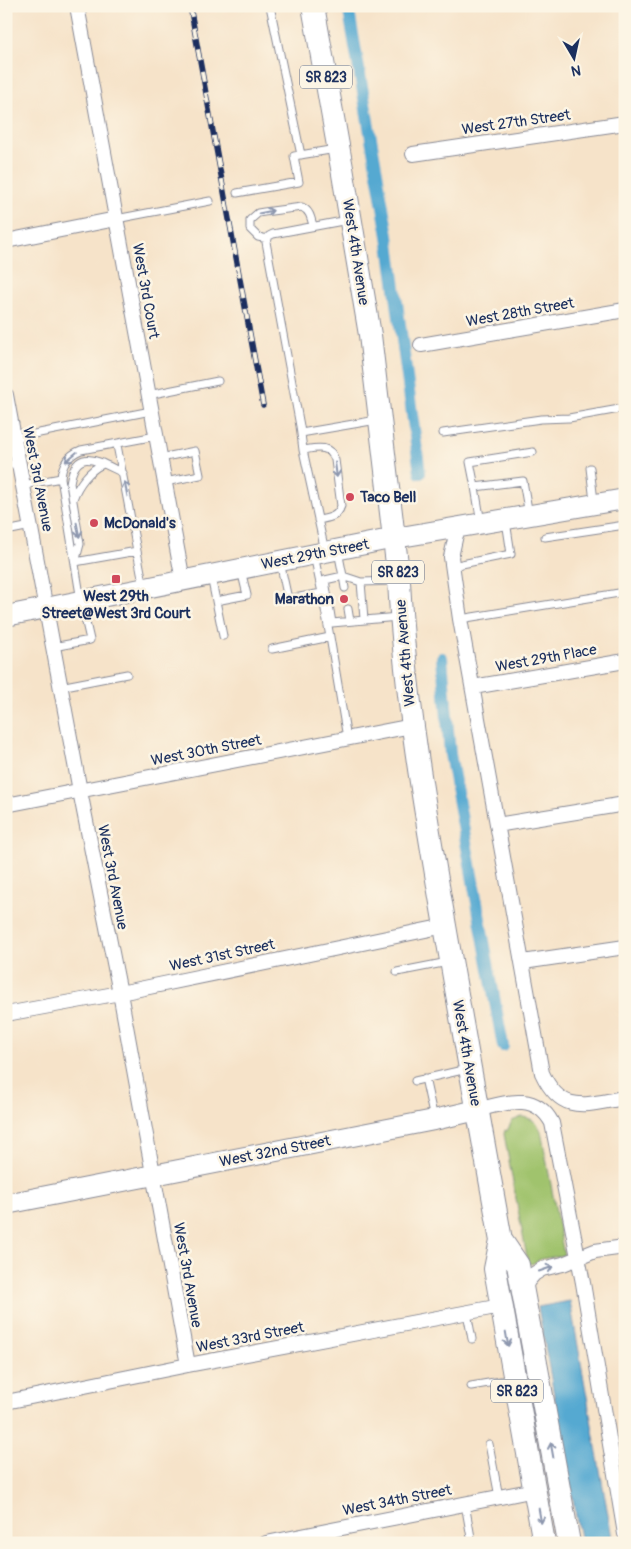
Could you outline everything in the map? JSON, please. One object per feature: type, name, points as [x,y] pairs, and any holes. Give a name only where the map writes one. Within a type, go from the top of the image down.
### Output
[{"type":"main road","name":"West 4th Avenue","points":[[313,6],[370,335],[399,580],[412,726],[429,838],[501,1240],[495,1269],[544,1543]]},
{"type":"main road","name":"West 4th Avenue","points":[[501,1240],[518,1265],[569,1543]]},
{"type":"main road","points":[[535,1490],[546,1494],[556,1501],[564,1515]]},
{"type":"street","name":"West 3rd Court","points":[[76,6],[183,581]]},
{"type":"street","name":"West 27th Street","points":[[413,154],[625,123]]},
{"type":"street","points":[[6,241],[116,219]]},
{"type":"street","name":"West 28th Street","points":[[421,345],[625,310]]},
{"type":"street","name":"West 3rd Avenue","points":[[6,395],[13,464],[23,485],[60,687],[120,993],[188,1365]]},
{"type":"street","name":"West 29th Street","points":[[6,616],[458,526],[625,500]]},
{"type":"street","points":[[458,526],[451,552],[460,619],[542,1073],[554,1092],[565,1102],[578,1105],[625,1098]]},
{"type":"street","name":"West 29th Place","points":[[473,687],[625,661]]},
{"type":"street","name":"West 30th Street","points":[[6,806],[412,726]]},
{"type":"street","points":[[497,825],[625,804]]},
{"type":"street","name":"West 31st Street","points":[[6,1014],[120,993],[445,926]]},
{"type":"street","points":[[523,962],[625,947]]},
{"type":"street","name":"West 32nd Street","points":[[6,1204],[434,1120],[516,1101],[526,1101],[542,1109],[552,1122],[578,1258]]},
{"type":"street","points":[[523,1291],[528,1280],[542,1269],[596,1252],[625,1247]]},
{"type":"street","points":[[578,1258],[625,1534]]},
{"type":"street","name":"West 33rd Street","points":[[6,1402],[188,1365],[501,1306]]},
{"type":"street","name":"West 34th Street","points":[[266,1543],[535,1490]]},
{"type":"lane","points":[[270,6],[301,154]]},
{"type":"lane","points":[[237,193],[299,182],[294,156],[339,148]]},
{"type":"lane","points":[[116,219],[210,201]]},
{"type":"lane","points":[[268,240],[258,237],[250,229],[250,220],[258,213],[302,208],[306,209],[313,226]]},
{"type":"lane","points":[[347,738],[322,593],[326,552],[303,450],[267,247],[268,240],[273,234],[351,219]]},
{"type":"lane","points":[[148,395],[218,381]]},
{"type":"lane","points":[[443,433],[541,419],[569,418],[625,408]]},
{"type":"lane","points":[[11,432],[151,411]]},
{"type":"lane","points":[[301,433],[380,419]]},
{"type":"lane","points":[[53,647],[90,640],[61,478],[61,471],[65,462],[73,453],[156,436]]},
{"type":"lane","points":[[117,445],[144,588]]},
{"type":"lane","points":[[303,450],[323,448],[329,450],[335,460],[340,510],[334,516],[318,520]]},
{"type":"lane","points":[[160,458],[196,451],[200,476],[165,482]]},
{"type":"lane","points":[[481,523],[470,462],[533,452]]},
{"type":"lane","points":[[75,562],[80,544],[70,483],[71,474],[75,466],[83,460],[90,459],[123,473]]},
{"type":"lane","points":[[72,501],[76,489],[94,468],[103,464]]},
{"type":"lane","points":[[590,468],[595,504]]},
{"type":"lane","points":[[23,485],[61,478]]},
{"type":"lane","points":[[475,488],[523,481],[529,515]]},
{"type":"lane","points":[[452,566],[511,554],[506,519]]},
{"type":"lane","points":[[545,537],[625,525]]},
{"type":"lane","points":[[6,531],[30,526]]},
{"type":"lane","points":[[75,562],[137,551]]},
{"type":"lane","points":[[326,552],[343,576],[344,588]]},
{"type":"lane","points":[[280,562],[288,599],[322,593]]},
{"type":"lane","points":[[216,601],[247,595],[241,569]]},
{"type":"lane","points":[[210,575],[223,636]]},
{"type":"lane","points":[[399,580],[361,582],[343,576],[325,580],[332,623],[401,616]]},
{"type":"lane","points":[[361,582],[364,619]]},
{"type":"lane","points":[[460,619],[625,592]]},
{"type":"lane","points":[[348,609],[350,621]]},
{"type":"lane","points":[[272,649],[330,637]]},
{"type":"lane","points":[[60,687],[127,674]]},
{"type":"lane","points":[[397,972],[451,961]]},
{"type":"lane","points":[[415,1080],[470,1069]]},
{"type":"lane","points":[[425,1078],[434,1120]]},
{"type":"lane","points":[[467,1313],[472,1339]]},
{"type":"lane","points":[[471,1386],[515,1378]]},
{"type":"lane","points":[[489,1444],[500,1497]]},
{"type":"lane","points":[[465,1504],[472,1543]]},
{"type":"green space","points":[[522,1117],[534,1121],[541,1131],[564,1255],[541,1259],[532,1264],[528,1263],[504,1134],[512,1121]]},
{"type":"water","points":[[570,1301],[613,1543],[581,1543],[538,1307]]},
{"type":"waterway","points":[[348,6],[388,236],[420,473]]},
{"type":"waterway","points":[[442,658],[450,754],[503,1046]]},
{"type":"railway","points":[[190,6],[263,405]]},
{"type":"place","name":"Taco Bell","points":[[350,497]]},
{"type":"place","name":"McDonald's","points":[[94,523]]},
{"type":"place","name":"West 29th Street@West 3rd Court","points":[[116,579]]},
{"type":"place","name":"Marathon","points":[[344,599]]}]
